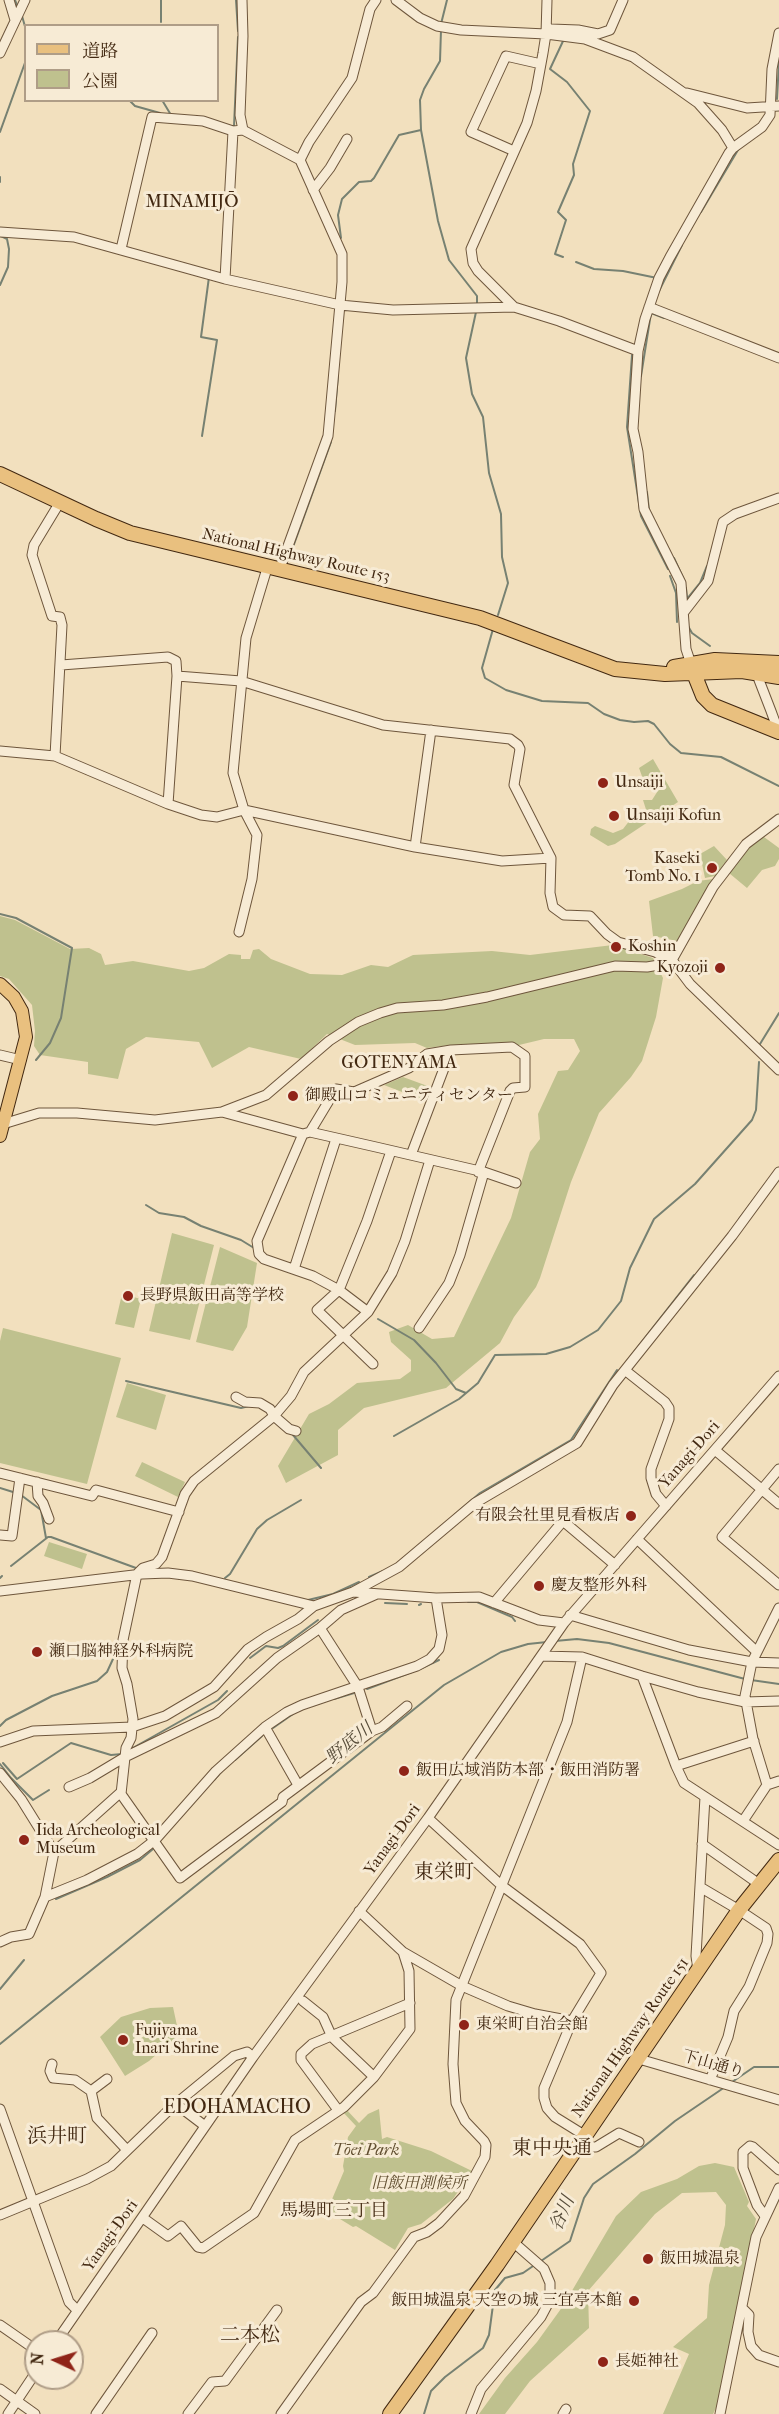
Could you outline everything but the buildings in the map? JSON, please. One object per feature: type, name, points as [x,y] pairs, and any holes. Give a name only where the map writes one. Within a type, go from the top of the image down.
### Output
[{"type":"highway","name":"National Highway Route 153","points":[[0,474],[130,533],[480,618],[590,658],[624,666],[692,669]]},
{"type":"highway","points":[[692,669],[715,660],[779,663]]},
{"type":"highway","points":[[692,669],[742,671],[779,677]]},
{"type":"highway","points":[[692,669],[703,696],[712,705],[776,731]]},
{"type":"highway","name":"National Highway Route 151","points":[[390,2414],[639,2059],[740,1910],[779,1860]]},
{"type":"main road","points":[[0,984],[14,997],[24,1019],[26,1037],[2,1130]]},
{"type":"street","points":[[9,0],[15,20]]},
{"type":"street","points":[[0,53],[25,0]]},
{"type":"street","points":[[225,279],[240,115],[242,0]]},
{"type":"street","points":[[300,160],[309,142],[352,78],[370,9],[376,0]]},
{"type":"street","points":[[396,0],[420,18],[461,30],[546,32],[578,30],[598,34],[610,30],[623,0]]},
{"type":"street","points":[[514,307],[478,271],[471,256],[473,244],[527,123],[546,32],[546,0]]},
{"type":"street","points":[[546,32],[585,39],[633,57],[698,103],[722,130],[733,148]]},
{"type":"street","points":[[692,669],[685,638],[681,583],[644,509],[638,452],[633,429],[638,351],[649,307],[659,278],[670,257],[733,148],[766,122],[776,106],[772,69],[779,33]]},
{"type":"street","points":[[514,151],[471,132],[506,56],[541,64]]},
{"type":"street","points":[[684,92],[747,108],[776,106]]},
{"type":"street","points":[[121,249],[152,117],[203,121],[238,131],[300,160],[342,254],[340,305],[328,436],[246,638],[233,773],[244,810],[257,835],[253,873],[239,932]]},
{"type":"street","points":[[313,190],[330,168],[347,139]]},
{"type":"street","points":[[0,232],[74,237],[225,279],[340,305],[393,310],[514,307],[559,321],[638,351]]},
{"type":"street","points":[[649,307],[779,358]]},
{"type":"street","points":[[684,612],[708,581],[723,522],[735,514],[779,498]]},
{"type":"street","points":[[55,756],[62,625],[60,617],[52,616],[32,555],[34,545],[60,502]]},
{"type":"street","points":[[61,665],[168,657],[176,661],[177,676],[168,804]]},
{"type":"street","points":[[177,676],[241,681],[382,725],[510,738],[518,744],[520,749],[514,785],[551,858],[550,901],[558,913],[590,916],[618,942],[655,952],[672,960],[690,984],[779,1070]]},
{"type":"street","points":[[759,680],[775,722],[776,731]]},
{"type":"street","points":[[415,847],[431,730]]},
{"type":"street","points":[[0,751],[55,756],[168,804],[201,815],[217,817],[244,810],[415,847],[502,861],[551,858]]},
{"type":"street","points":[[2,1130],[39,1113],[77,1113],[155,1120],[222,1112],[266,1095],[329,1041],[358,1022],[380,1013],[398,1008],[443,1005],[487,997],[615,966],[647,967],[664,964],[672,960],[720,878],[753,837],[779,820]]},
{"type":"street","points":[[368,1312],[339,1290],[259,1254],[257,1247],[307,1133],[336,1089],[354,1092],[409,1068],[427,1054],[451,1050],[512,1047],[522,1052],[527,1061],[525,1087],[513,1088],[510,1091],[481,1172],[460,1255],[449,1283],[419,1328]]},
{"type":"street","points":[[411,1155],[451,1050]]},
{"type":"street","points":[[0,1055],[21,1060]]},
{"type":"street","points":[[222,1112],[411,1155],[516,1183]]},
{"type":"street","points":[[294,1269],[336,1138]]},
{"type":"street","points":[[373,1364],[317,1310],[339,1290],[368,1221],[391,1151]]},
{"type":"street","points":[[408,1706],[382,1727],[372,1731],[298,1785],[283,1797],[282,1802],[180,1878],[121,1794],[125,1756],[133,1719],[122,1668],[123,1640],[137,1574],[143,1568],[156,1564],[162,1557],[185,1494],[194,1481],[274,1416],[291,1396],[304,1372],[368,1312],[392,1273],[405,1240],[430,1160]]},
{"type":"street","points":[[0,1742],[33,1731],[132,1727],[165,1716],[198,1699],[214,1687],[248,1649],[298,1619],[314,1606],[353,1592],[399,1567],[475,1503],[577,1443],[602,1401],[732,1236],[779,1172]]},
{"type":"street","points":[[626,1371],[665,1402],[669,1408],[669,1419],[651,1469],[651,1479],[656,1494],[666,1506]]},
{"type":"street","name":"Yanagi-Dori","points":[[64,2330],[253,2057],[428,1818],[564,1622],[779,1376]]},
{"type":"street","points":[[236,1397],[244,1402],[260,1403],[270,1409],[274,1416],[289,1429],[296,1431]]},
{"type":"street","points":[[715,1450],[779,1504]]},
{"type":"street","points":[[779,1469],[722,1537],[779,1585]]},
{"type":"street","points":[[0,1473],[92,1496],[96,1490],[179,1512]]},
{"type":"street","points":[[0,1535],[12,1536],[20,1478]]},
{"type":"street","points":[[37,1482],[38,1496],[49,1519]]},
{"type":"street","points":[[494,1603],[563,1521],[615,1565]]},
{"type":"street","points":[[637,1539],[757,1652]]},
{"type":"street","points":[[0,1591],[137,1574],[168,1573],[192,1576],[314,1606]]},
{"type":"street","points":[[353,1592],[436,1598],[479,1597],[539,1620],[564,1622],[751,1665],[779,1663]]},
{"type":"street","points":[[69,1787],[90,1778],[125,1756],[216,1713],[277,1658],[341,1610],[377,1594]]},
{"type":"street","points":[[45,1897],[116,1866],[137,1854],[155,1840],[216,1771],[265,1727],[302,1705],[417,1666],[430,1659],[439,1649],[441,1635],[436,1598]]},
{"type":"street","points":[[767,1785],[745,1699],[751,1665],[779,1608]]},
{"type":"street","points":[[320,1628],[358,1686],[372,1731]]},
{"type":"street","points":[[543,1653],[582,1657],[642,1676],[745,1699],[779,1701]]},
{"type":"street","points":[[281,2414],[361,2302],[373,2293],[414,2237],[427,2232],[452,2210],[464,2196],[481,2166],[486,2145],[465,2121],[456,2103],[453,2064],[456,2000],[567,1722],[582,1657]]},
{"type":"street","points":[[642,1676],[684,1783],[779,1845]]},
{"type":"street","points":[[265,1727],[298,1785]]},
{"type":"street","points":[[676,1766],[754,1741]]},
{"type":"street","points":[[0,1773],[21,1799],[54,1851]]},
{"type":"street","points":[[743,1821],[767,1785],[779,1780]]},
{"type":"street","points":[[0,1942],[28,1934],[45,1897],[54,1851],[121,1792]]},
{"type":"street","points":[[698,1971],[696,1956],[705,1797]]},
{"type":"street","points":[[428,1818],[501,1885],[580,1944],[602,1973],[572,2021],[550,2070],[544,2098],[547,2108],[555,2117],[581,2139],[582,2147],[596,2147],[619,2133],[639,2142]]},
{"type":"street","points":[[702,1844],[759,1884]]},
{"type":"street","points":[[700,1887],[766,1928],[768,1943],[749,1987],[734,2011],[728,2037],[710,2080]]},
{"type":"street","points":[[359,1911],[403,1952],[462,1986],[508,2006],[572,2021]]},
{"type":"street","points":[[143,2218],[168,2236],[181,2226],[198,2247],[203,2248],[254,2213],[295,2140],[341,2110],[374,2077],[410,2029],[409,1971],[403,1952]]},
{"type":"street","points":[[303,2001],[323,2017],[332,2037],[374,2077]]},
{"type":"street","points":[[338,2110],[301,2060],[301,2054],[312,2044],[410,2003]]},
{"type":"street","points":[[0,2215],[111,2166],[176,2104],[234,2056],[246,2052],[253,2057]]},
{"type":"street","name":"下山通り","points":[[639,2059],[779,2100]]},
{"type":"street","points":[[52,2064],[50,2071],[52,2078],[77,2081],[91,2091],[97,2118],[127,2150]]},
{"type":"street","points":[[91,2091],[106,2079]]},
{"type":"street","points":[[176,2104],[205,2126]]},
{"type":"street","points":[[0,2109],[69,2302],[77,2310]]},
{"type":"street","points":[[765,2216],[757,2205],[743,2168],[743,2152],[753,2146],[779,2170]]},
{"type":"street","points":[[720,2414],[756,2237],[779,2188]]},
{"type":"street","points":[[471,2414],[481,2389],[547,2307],[550,2283],[542,2267],[512,2241]]},
{"type":"street","points":[[743,2309],[748,2314],[751,2346],[759,2355],[779,2362]]},
{"type":"street","points":[[188,2414],[212,2382],[225,2381],[277,2310]]},
{"type":"street","points":[[0,2325],[24,2342]]},
{"type":"street","points":[[96,2414],[152,2332]]},
{"type":"street","points":[[0,2389],[35,2414]]},
{"type":"street","points":[[8,2414],[24,2389]]},
{"type":"green space","points":[[653,759],[678,802],[615,844],[608,846],[590,835],[591,829],[595,826],[613,833],[623,829],[630,820],[638,817],[649,819],[643,800],[652,800],[661,786],[657,778],[651,776],[643,779],[639,768]]},
{"type":"green space","points":[[764,837],[779,848],[779,859],[775,866],[762,870],[747,888],[729,873],[754,842]]},
{"type":"green space","name":"Kaseki Tomb No. 1","points":[[714,846],[727,860],[715,876],[705,878],[700,854]]},
{"type":"green space","points":[[713,879],[677,941],[653,936],[649,901],[698,881]]},
{"type":"green space","points":[[0,916],[15,920],[70,949],[89,948],[101,954],[105,965],[133,961],[189,971],[204,968],[229,954],[241,955],[241,959],[250,959],[253,950],[259,949],[271,959],[310,974],[342,975],[371,965],[388,967],[413,955],[492,951],[530,955],[613,945],[653,958],[663,978],[656,1017],[642,1061],[599,1113],[571,1182],[540,1278],[500,1343],[446,1388],[364,1408],[338,1430],[338,1455],[286,1483],[278,1466],[309,1414],[329,1404],[357,1383],[400,1379],[411,1371],[411,1360],[391,1342],[389,1332],[408,1325],[432,1339],[454,1337],[511,1218],[530,1152],[540,1139],[538,1114],[558,1071],[568,1070],[580,1051],[574,1039],[544,1039],[519,1045],[450,1045],[427,1048],[415,1043],[355,1045],[327,1034],[301,1059],[249,1047],[212,1068],[199,1042],[146,1037],[126,1049],[118,1079],[88,1074],[88,1062],[40,1055],[34,1046],[32,1005],[9,979],[0,976]]},
{"type":"green space","points":[[403,1077],[433,1088],[428,1102],[384,1085]]},
{"type":"green space","points":[[172,1233],[214,1245],[190,1340],[149,1331]]},
{"type":"green space","points":[[220,1247],[257,1263],[247,1327],[233,1351],[196,1342]]},
{"type":"green space","points":[[122,1294],[141,1299],[134,1328],[115,1324]]},
{"type":"green space","points":[[3,1328],[121,1358],[87,1484],[0,1463],[0,1341]]},
{"type":"green space","points":[[127,1383],[166,1395],[156,1430],[116,1417]]},
{"type":"green space","points":[[142,1462],[185,1482],[178,1497],[135,1476]]},
{"type":"green space","points":[[49,1542],[87,1554],[82,1569],[44,1556]]},
{"type":"green space","points":[[173,2007],[179,2035],[149,2061],[125,2076],[100,2037],[121,2017],[150,2008]]},
{"type":"green space","name":"旧飯田測候所","points":[[344,2107],[359,2123],[368,2114],[379,2109],[382,2139],[387,2137],[431,2151],[472,2171],[453,2199],[421,2224],[408,2228],[395,2250],[327,2211],[344,2171],[348,2137],[356,2126],[341,2110]]},
{"type":"green space","points":[[715,2163],[734,2167],[749,2202],[747,2206],[756,2219],[721,2398],[713,2414],[663,2414],[689,2354],[673,2347],[707,2318],[709,2285],[725,2225],[726,2205],[716,2192],[682,2193],[655,2214],[588,2291],[589,2328],[530,2381],[505,2414],[479,2414],[563,2306],[616,2216],[641,2192],[677,2179],[699,2166]]},
{"type":"waterway","points":[[15,0],[17,5]]},
{"type":"waterway","points":[[161,0],[161,22]]},
{"type":"waterway","points":[[236,0],[238,31]]},
{"type":"waterway","points":[[441,24],[447,0]]},
{"type":"waterway","points":[[22,16],[24,24]]},
{"type":"waterway","points":[[441,30],[440,61],[420,100],[421,130],[438,221],[449,260],[477,296],[477,306]]},
{"type":"waterway","points":[[234,126],[238,37]]},
{"type":"waterway","points":[[563,257],[555,254],[566,220],[558,212],[574,175],[573,164],[590,111],[567,82],[550,69],[564,39]]},
{"type":"waterway","points":[[777,99],[779,62]]},
{"type":"waterway","points":[[0,132],[24,66]]},
{"type":"waterway","points":[[131,102],[135,106],[160,113]]},
{"type":"waterway","points":[[163,102],[171,115]]},
{"type":"waterway","points":[[341,238],[338,215],[342,199],[359,182],[371,181],[374,178],[399,135],[421,130]]},
{"type":"waterway","points":[[701,212],[738,150]]},
{"type":"waterway","points":[[0,177],[0,182]]},
{"type":"waterway","points":[[0,285],[8,267],[9,249],[7,239],[1,236]]},
{"type":"waterway","points":[[659,291],[682,245]]},
{"type":"waterway","points":[[576,262],[594,269],[623,271],[657,278]]},
{"type":"waterway","points":[[202,436],[217,340],[201,337],[209,277]]},
{"type":"waterway","points":[[476,312],[466,358],[472,394],[483,417],[489,473],[501,514],[502,557],[508,583],[498,615]]},
{"type":"waterway","points":[[641,376],[651,313],[664,318]]},
{"type":"waterway","points":[[632,355],[627,427],[641,516],[668,569]]},
{"type":"waterway","points":[[335,411],[338,375]]},
{"type":"waterway","points":[[293,547],[331,442]]},
{"type":"waterway","points":[[647,492],[649,510]]},
{"type":"waterway","points":[[674,558],[684,580]]},
{"type":"waterway","points":[[687,599],[700,583],[707,566]]},
{"type":"waterway","points":[[670,576],[676,593],[677,622]]},
{"type":"waterway","points":[[686,588],[687,598]]},
{"type":"waterway","points":[[688,626],[692,633],[710,646]]},
{"type":"waterway","points":[[493,629],[482,668],[485,678],[506,690],[542,701],[588,703],[604,714],[620,720],[648,721],[654,724],[670,744],[681,753],[721,757],[779,786]]},
{"type":"waterway","points":[[0,914],[16,918],[72,948],[61,1018],[50,1043],[36,1060]]},
{"type":"waterway","points":[[760,1044],[779,1013]]},
{"type":"waterway","points":[[394,1436],[459,1399],[478,1383],[495,1355],[546,1354],[570,1347],[598,1330],[621,1301],[630,1268],[654,1219],[695,1184],[752,1120],[756,1110],[759,1062]]},
{"type":"waterway","points":[[739,1219],[766,1183]]},
{"type":"waterway","points":[[146,1205],[159,1213],[184,1217],[201,1226],[241,1240],[254,1248]]},
{"type":"waterway","points":[[626,1362],[694,1275]]},
{"type":"waterway","points":[[378,1319],[414,1340],[456,1389],[466,1393]]},
{"type":"waterway","points":[[453,1516],[480,1493],[571,1440],[617,1370]]},
{"type":"waterway","points":[[126,1381],[241,1408],[249,1406]]},
{"type":"waterway","points":[[293,1435],[321,1468]]},
{"type":"waterway","points":[[0,1488],[13,1492]]},
{"type":"waterway","points":[[21,1495],[41,1510],[46,1538]]},
{"type":"waterway","points":[[225,1578],[230,1574],[257,1529],[267,1520],[301,1500]]},
{"type":"waterway","points":[[11,1566],[51,1537],[136,1568]]},
{"type":"waterway","points":[[369,1577],[383,1571]]},
{"type":"waterway","points":[[308,1600],[333,1594],[359,1582]]},
{"type":"waterway","points":[[468,1602],[477,1602],[512,1617],[515,1621]]},
{"type":"waterway","points":[[385,1603],[407,1604]]},
{"type":"waterway","points":[[250,1658],[266,1646],[278,1648],[283,1646],[318,1620]]},
{"type":"waterway","name":"野底川","points":[[555,1641],[577,1639],[609,1643],[745,1679]]},
{"type":"waterway","name":"野底川","points":[[0,2044],[444,1685],[501,1652],[528,1644],[547,1642]]},
{"type":"waterway","points":[[0,1726],[6,1720],[52,1696],[97,1681],[107,1672],[113,1659]]},
{"type":"waterway","points":[[420,1669],[439,1660]]},
{"type":"waterway","points":[[367,1689],[412,1672]]},
{"type":"waterway","name":"野底川","points":[[751,1680],[779,1684]]},
{"type":"waterway","points":[[131,1749],[218,1700],[227,1691]]},
{"type":"waterway","points":[[334,1699],[354,1693]]},
{"type":"waterway","points":[[273,1728],[293,1714]]},
{"type":"waterway","points":[[235,1760],[262,1736]]},
{"type":"waterway","points":[[3,1763],[17,1779],[71,1743],[111,1755],[122,1754]]},
{"type":"waterway","points":[[0,1764],[33,1800],[49,1790]]},
{"type":"waterway","points":[[214,1780],[222,1771]]},
{"type":"waterway","points":[[56,1899],[140,1860],[153,1849]]},
{"type":"waterway","points":[[0,1989],[24,1960]]},
{"type":"waterway","name":"谷川","points":[[732,2082],[754,2067],[779,2067]]},
{"type":"waterway","name":"谷川","points":[[541,2261],[570,2241],[584,2198],[593,2184],[675,2121],[725,2087]]},
{"type":"waterway","name":"谷川","points":[[424,2414],[431,2391],[445,2377],[483,2348],[489,2335],[495,2290],[505,2278],[523,2273],[536,2264]]},
{"type":"place","name":"Unsaiji","points":[[603,783]]},
{"type":"place","name":"Unsaiji Kofun","points":[[614,816]]},
{"type":"place","name":"Kaseki Tomb No. 1","points":[[712,868]]},
{"type":"place","name":"Koshin","points":[[616,947]]},
{"type":"place","name":"Kyozoji","points":[[720,968]]},
{"type":"place","name":"御殿山コミュニティセンター","points":[[293,1096]]},
{"type":"place","name":"長野県飯田高等学校","points":[[128,1296]]},
{"type":"place","name":"有限会社里見看板店","points":[[631,1516]]},
{"type":"place","name":"慶友整形外科","points":[[539,1586]]},
{"type":"place","name":"瀬口脳神経外科病院","points":[[37,1652]]},
{"type":"place","name":"飯田広域消防本部・飯田消防署","points":[[404,1771]]},
{"type":"place","name":"Iida Archeological Museum","points":[[24,1840]]},
{"type":"place","name":"東栄町自治会館","points":[[464,2025]]},
{"type":"place","name":"Fujiyama Inari Shrine","points":[[123,2040]]},
{"type":"place","name":"飯田城温泉","points":[[648,2259]]},
{"type":"place","name":"飯田城温泉 天空の城 三宜亭本館","points":[[634,2301]]},
{"type":"place","name":"長姫神社","points":[[603,2362]]},
{"type":"district","name":"MINAMIJŌ","points":[[192,203]]},
{"type":"district","name":"GOTENYAMA","points":[[399,1064]]},
{"type":"district","name":"東栄町","points":[[444,1873]]},
{"type":"district","name":"EDOHAMACHO","points":[[237,2108]]},
{"type":"district","name":"浜井町","points":[[57,2137]]},
{"type":"district","name":"東中央通","points":[[552,2149]]},
{"type":"district","name":"馬場町三丁目","points":[[334,2212]]},
{"type":"district","name":"二本松","points":[[250,2336]]},
{"type":"park label","name":"Tōei Park","points":[[366,2151]]}]
